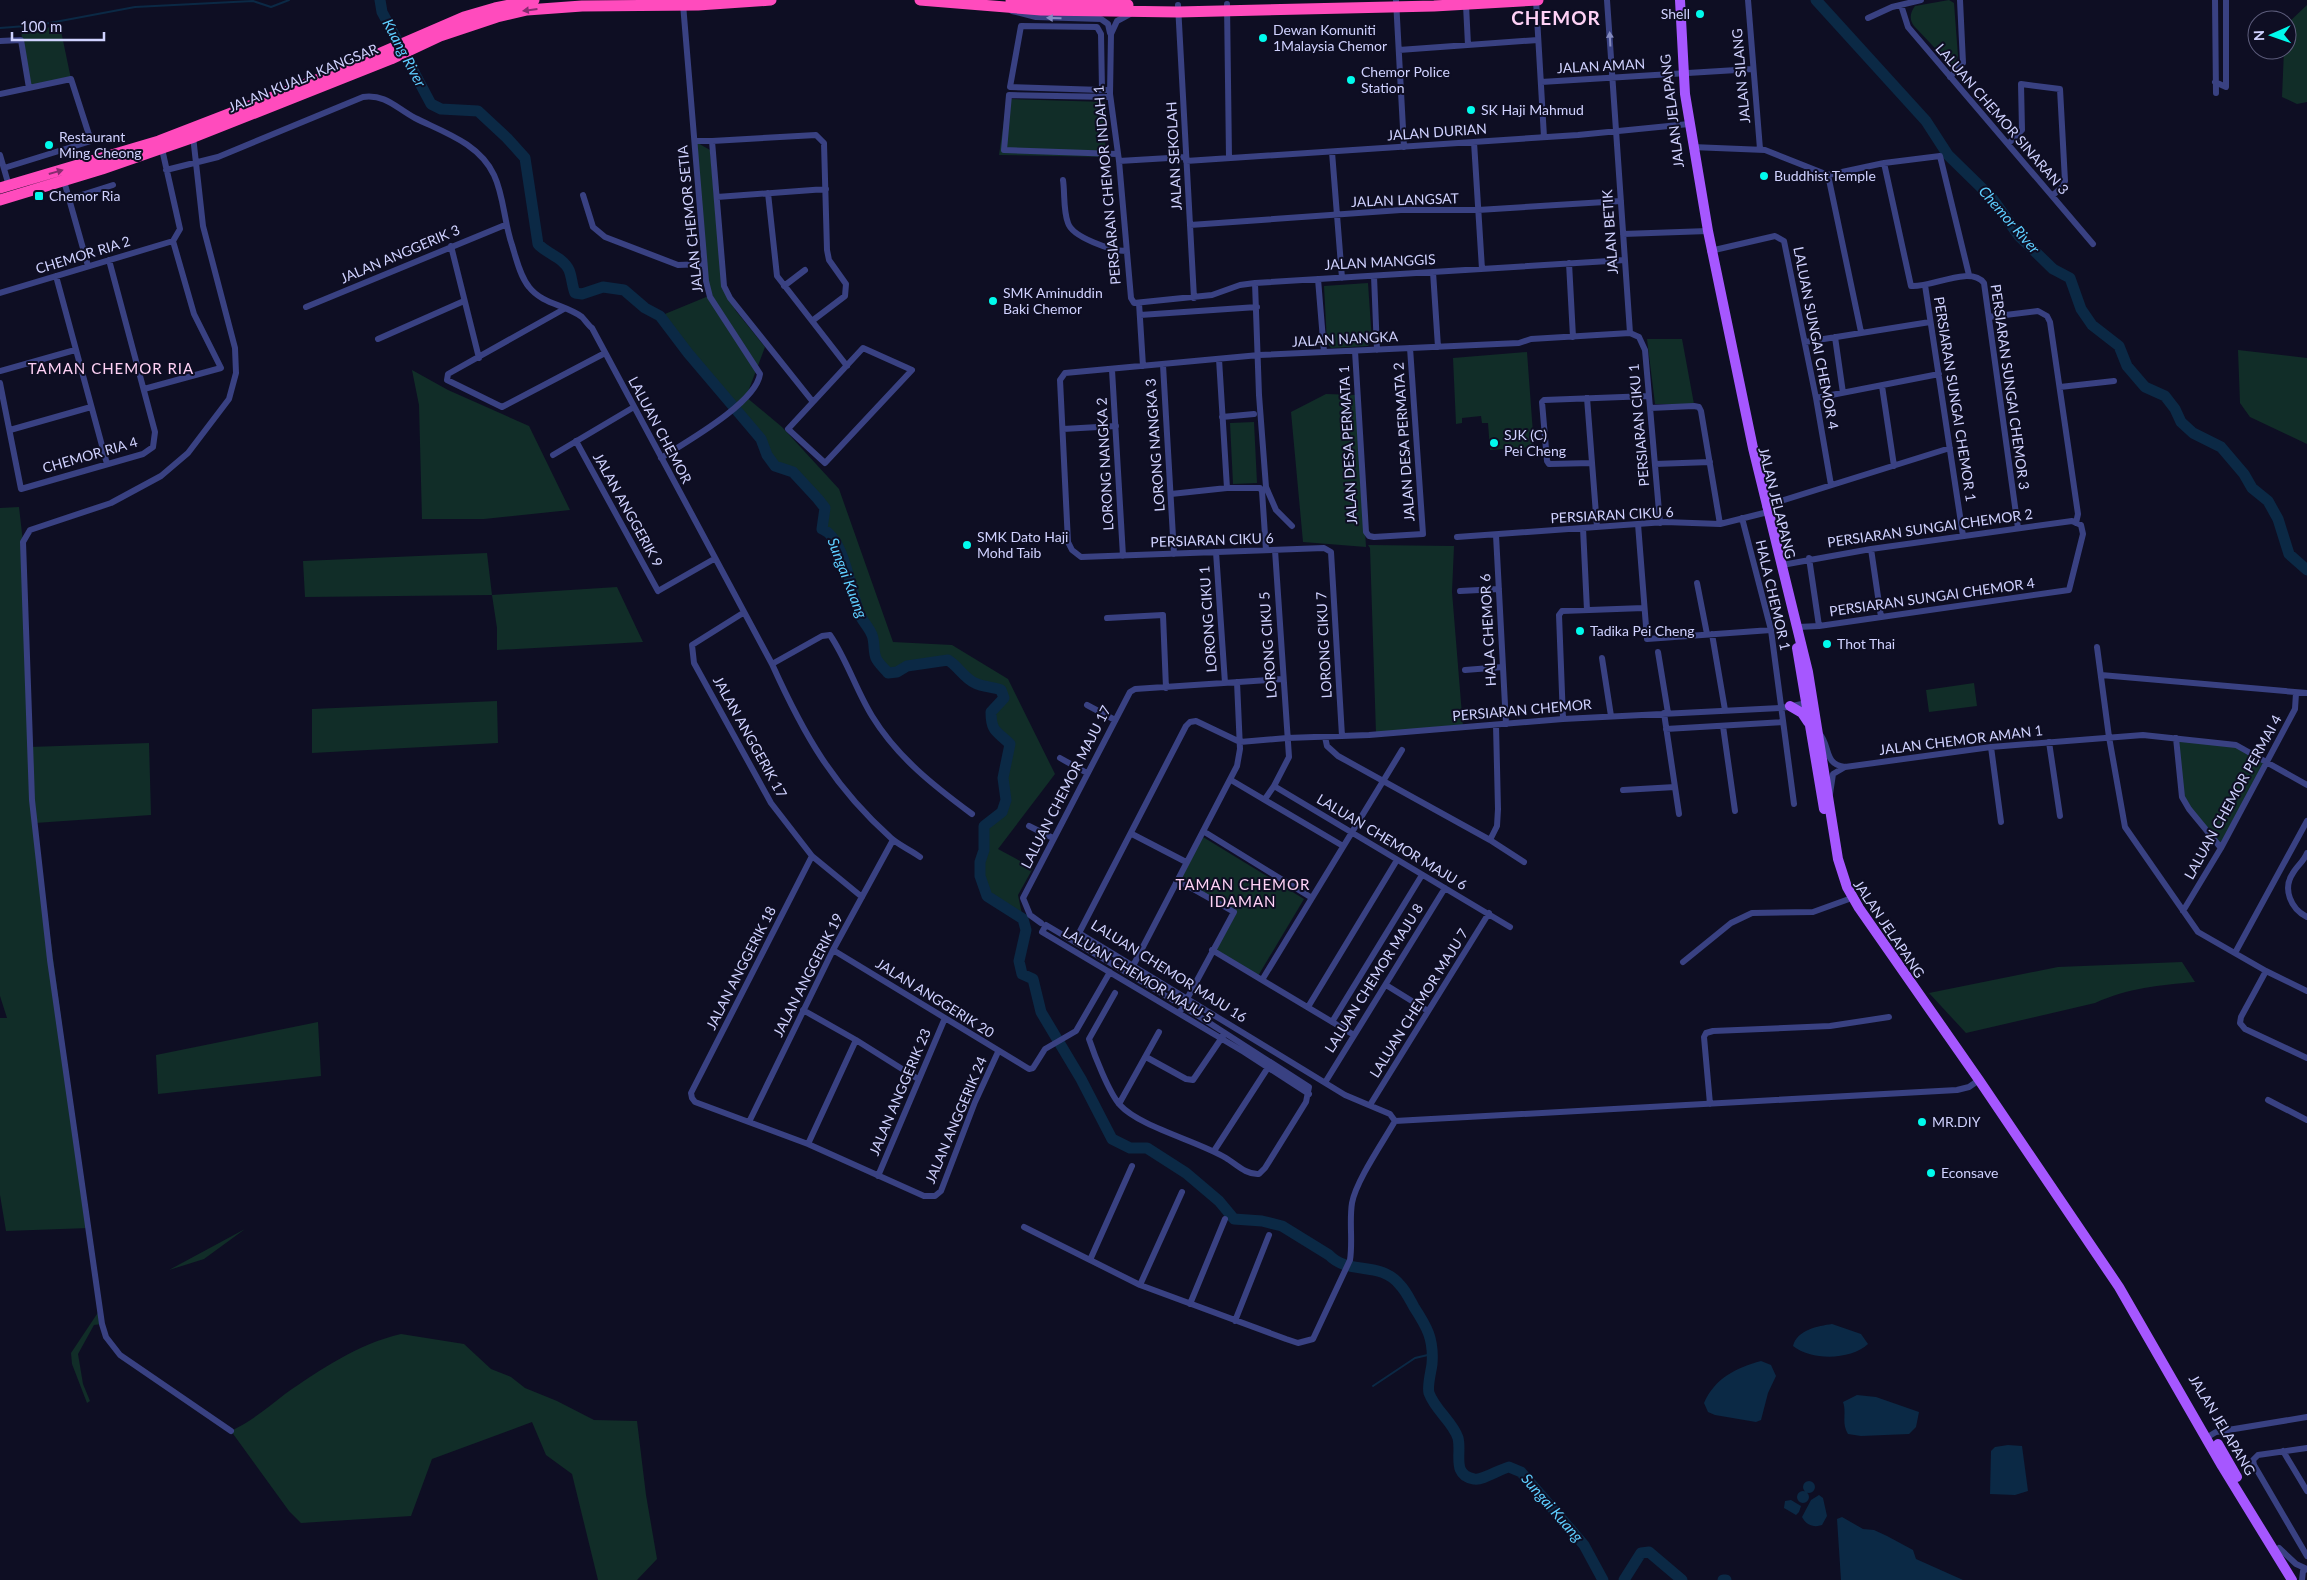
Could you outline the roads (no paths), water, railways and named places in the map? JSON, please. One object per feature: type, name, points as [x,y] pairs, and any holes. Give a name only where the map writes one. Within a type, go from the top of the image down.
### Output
[{"type":"highway","name":"JALAN KUALA KANGSAR","points":[[0,200],[162,149],[193,133],[389,54],[479,12],[534,0]]},
{"type":"highway","name":"JALAN KUALA KANGSAR","points":[[409,45],[466,26],[527,10],[582,6],[771,0]]},
{"type":"highway","points":[[920,0],[1178,8],[1396,3],[1466,4],[1537,0]]},
{"type":"highway","points":[[1227,7],[1382,0]]},
{"type":"highway","points":[[1006,3],[1074,12],[1178,8]]},
{"type":"highway","name":"JALAN KUALA KANGSAR","points":[[4,182],[193,133]]},
{"type":"highway","points":[[4,182],[14,190],[30,188],[35,190]]},
{"type":"highway","points":[[0,195],[7,192],[4,182]]},
{"type":"main road","name":"JALAN JELAPANG","points":[[1676,0],[1681,74],[1687,124],[1706,231],[1765,509],[1792,622],[1807,703],[1829,801],[1838,860],[1847,887],[1914,990],[1979,1080],[2119,1288],[2123,1289],[2292,1580]]},
{"type":"main road","name":"JALAN JELAPANG","points":[[1680,0],[1681,74]]},
{"type":"main road","name":"JALAN JELAPANG","points":[[1687,124],[1706,231]]},
{"type":"main road","name":"JALAN JELAPANG","points":[[1765,509],[1782,565],[1808,672],[1831,850],[1849,899],[1910,988],[1914,990]]},
{"type":"main road","points":[[1808,672],[1810,698],[1807,703],[1813,713],[1824,789],[1831,818]]},
{"type":"main road","points":[[1786,707],[1799,698],[1804,686]]},
{"type":"main road","points":[[1786,707],[1802,713],[1814,729]]},
{"type":"main road","name":"JALAN JELAPANG","points":[[2209,1437],[2280,1548],[2298,1580]]},
{"type":"street","points":[[1537,0],[1544,138]]},
{"type":"street","name":"JALAN BETIK","points":[[1608,0],[1630,333]]},
{"type":"street","name":"JALAN SILANG","points":[[1748,0],[1760,149]]},
{"type":"street","points":[[1868,18],[1901,5],[1921,0]]},
{"type":"street","points":[[1950,78],[1963,63],[1960,0]]},
{"type":"street","points":[[2215,0],[2216,93]]},
{"type":"street","points":[[2215,82],[2226,87],[2226,0]]},
{"type":"street","name":"JALAN CHEMOR SETIA","points":[[661,458],[724,416],[755,388],[760,374],[710,297],[704,264],[683,3]]},
{"type":"street","points":[[1006,3],[1030,17],[1101,19],[1108,24],[1111,34]]},
{"type":"street","points":[[1396,3],[1404,147]]},
{"type":"street","points":[[1466,4],[1468,45]]},
{"type":"street","name":"LALUAN CHEMOR SINARAN 3","points":[[1901,5],[1908,27],[2093,244]]},
{"type":"street","points":[[1227,7],[1229,158]]},
{"type":"street","name":"JALAN SEKOLAH","points":[[1178,8],[1194,298]]},
{"type":"street","points":[[1111,34],[1118,21],[1138,11]]},
{"type":"street","points":[[1102,90],[1101,34],[1097,27],[1021,26],[1010,88],[1102,90],[1110,93]]},
{"type":"street","points":[[1101,34],[1111,34]]},
{"type":"street","name":"PERSIARAN CHEMOR INDAH 1","points":[[1111,34],[1110,93],[1131,298],[1137,303]]},
{"type":"street","points":[[0,41],[21,40],[29,88]]},
{"type":"street","points":[[1399,50],[1538,40]]},
{"type":"street","name":"JALAN AMAN","points":[[1541,82],[1753,70]]},
{"type":"street","points":[[0,94],[71,79],[91,142],[4,168]]},
{"type":"street","points":[[2008,144],[2022,130],[2021,84],[2060,89],[2065,181],[2063,186],[2052,196]]},
{"type":"street","name":"JALAN DURIAN","points":[[1110,93],[1009,95],[1004,150],[1118,157],[1229,158],[1544,138],[1687,124]]},
{"type":"street","name":"LALUAN CHEMOR","points":[[197,163],[218,157],[363,97],[371,96],[386,99],[414,118],[450,134],[483,159],[494,174],[505,225],[528,287],[536,294],[582,318],[592,328],[714,559],[772,664],[792,708],[825,765],[845,792],[893,840],[920,858]]},
{"type":"street","points":[[193,133],[203,226],[235,348],[236,373],[229,398],[216,419],[188,453],[161,476],[111,503],[30,530],[23,542],[24,603],[32,800],[50,960],[102,1324],[106,1337],[120,1355],[231,1430]]},
{"type":"street","points":[[695,141],[816,135],[824,143],[829,260],[846,284],[845,296],[812,322]]},
{"type":"street","points":[[712,141],[724,286],[730,298],[813,402]]},
{"type":"street","points":[[1474,142],[1482,269]]},
{"type":"street","points":[[1692,147],[1760,149],[1828,175],[1884,163],[1940,156],[1969,275],[1925,285]]},
{"type":"street","points":[[144,389],[221,368],[194,314],[174,241],[180,230],[162,149]]},
{"type":"street","points":[[1332,152],[1342,278]]},
{"type":"street","points":[[0,155],[4,168],[4,182]]},
{"type":"street","points":[[166,170],[197,163]]},
{"type":"street","name":"PERSIARAN SUNGAI CHEMOR 1","points":[[1884,163],[1909,283],[1913,286],[1925,285],[1963,536]]},
{"type":"street","points":[[1828,175],[1861,332]]},
{"type":"street","points":[[1063,180],[1068,224],[1072,230],[1103,246],[1116,251],[1126,251]]},
{"type":"street","points":[[64,181],[88,266]]},
{"type":"street","points":[[69,199],[113,185]]},
{"type":"street","points":[[717,197],[826,190]]},
{"type":"street","points":[[768,193],[776,276],[847,366]]},
{"type":"street","points":[[583,195],[593,227],[605,237],[678,265],[704,264]]},
{"type":"street","name":"JALAN LANGSAT","points":[[1190,225],[1401,210],[1478,210],[1621,201]]},
{"type":"street","name":"JALAN ANGGERIK 3","points":[[306,307],[450,246],[505,225]]},
{"type":"street","points":[[1623,234],[1706,231]]},
{"type":"street","name":"LALUAN SUNGAI CHEMOR 4","points":[[1710,251],[1775,236],[1780,237],[1784,241],[1816,398],[1831,485]]},
{"type":"street","name":"CHEMOR RIA 2","points":[[0,293],[174,241]]},
{"type":"street","points":[[450,246],[479,358]]},
{"type":"street","name":"CHEMOR RIA 4","points":[[10,430],[21,489],[143,454],[153,447],[154,432],[144,389],[108,260]]},
{"type":"street","name":"JALAN MANGGIS","points":[[1137,303],[1212,295],[1240,285],[1255,283],[1625,260]]},
{"type":"street","points":[[1569,264],[1574,337]]},
{"type":"street","points":[[784,286],[805,270]]},
{"type":"street","points":[[1433,272],[1438,347]]},
{"type":"street","name":"PERSIARAN SUNGAI CHEMOR 3","points":[[1969,275],[1980,277],[1984,282],[2018,528]]},
{"type":"street","points":[[56,276],[107,464]]},
{"type":"street","points":[[1374,276],[1378,350]]},
{"type":"street","points":[[1318,279],[1324,352]]},
{"type":"street","points":[[1255,283],[1259,395],[1266,488],[1272,502],[1292,526]]},
{"type":"street","points":[[378,339],[464,301]]},
{"type":"street","points":[[1137,303],[1140,315],[1142,366]]},
{"type":"street","points":[[1140,315],[1257,307]]},
{"type":"street","points":[[564,309],[448,374],[447,380],[502,407],[605,353]]},
{"type":"street","points":[[1989,317],[2038,311],[2047,316],[2050,322],[2078,524]]},
{"type":"street","points":[[1804,342],[1930,322]]},
{"type":"street","name":"JALAN NANGKA","points":[[1063,429],[1060,380],[1065,373],[1258,355],[1519,343],[1531,339],[1630,333]]},
{"type":"street","name":"PERSIARAN CIKU 1","points":[[1630,333],[1639,338],[1645,350],[1660,523]]},
{"type":"street","points":[[1835,337],[1843,393]]},
{"type":"street","points":[[863,348],[912,370],[825,463],[788,429],[813,402],[863,348]]},
{"type":"street","name":"JALAN DESA PERMATA 2","points":[[1369,536],[1423,534],[1410,348]]},
{"type":"street","points":[[0,371],[75,350]]},
{"type":"street","name":"JALAN DESA PERMATA 1","points":[[1355,351],[1366,532],[1369,536]]},
{"type":"street","points":[[1219,359],[1227,488]]},
{"type":"street","name":"LORONG NANGKA 3","points":[[1163,365],[1174,554]]},
{"type":"street","name":"LORONG NANGKA 2","points":[[1112,370],[1123,556]]},
{"type":"street","points":[[1816,398],[1939,374]]},
{"type":"street","points":[[2060,388],[2114,381]]},
{"type":"street","points":[[0,383],[10,430],[91,407]]},
{"type":"street","points":[[1882,386],[1894,466]]},
{"type":"street","points":[[1592,463],[1549,464],[1546,461],[1542,402],[1544,400],[1649,396]]},
{"type":"street","points":[[1587,398],[1597,527]]},
{"type":"street","points":[[1650,408],[1694,406],[1701,411],[1720,524]]},
{"type":"street","points":[[553,455],[634,407]]},
{"type":"street","points":[[1222,417],[1254,414]]},
{"type":"street","points":[[1063,429],[1116,426]]},
{"type":"street","name":"PERSIARAN CIKU 6","points":[[1063,429],[1068,542],[1072,550],[1081,557],[1324,548],[1331,552]]},
{"type":"street","name":"JALAN ANGGERIK 9","points":[[576,441],[658,591],[714,559]]},
{"type":"street","name":"PERSIARAN CIKU 6","points":[[1457,537],[1638,524],[1720,524],[1742,518],[1831,485],[1950,448]]},
{"type":"street","points":[[1655,464],[1710,462]]},
{"type":"street","points":[[1171,494],[1227,488],[1260,488],[1262,491],[1266,550]]},
{"type":"street","name":"HALA CHEMOR 1","points":[[1742,518],[1771,630],[1786,707],[1783,722],[1794,804]]},
{"type":"street","name":"PERSIARAN SUNGAI CHEMOR 2","points":[[1782,565],[1809,558],[2018,528],[2072,521],[2078,524]]},
{"type":"street","points":[[1638,524],[1647,638],[1771,630]]},
{"type":"street","name":"PERSIARAN SUNGAI CHEMOR 4","points":[[1798,627],[1819,626],[2069,590],[2083,534],[2078,524]]},
{"type":"street","points":[[1583,528],[1587,610]]},
{"type":"street","name":"HALA CHEMOR 6","points":[[1496,535],[1506,724]]},
{"type":"street","points":[[1871,549],[1881,617]]},
{"type":"street","name":"LORONG CIKU 5","points":[[1274,786],[1288,763],[1275,550]]},
{"type":"street","name":"LORONG CIKU 1","points":[[1216,552],[1225,683]]},
{"type":"street","name":"LORONG CIKU 7","points":[[1331,552],[1342,736]]},
{"type":"street","points":[[1809,558],[1819,626]]},
{"type":"street","points":[[1697,583],[1725,710]]},
{"type":"street","points":[[1460,591],[1499,589]]},
{"type":"street","points":[[1563,718],[1559,615],[1562,611],[1644,608]]},
{"type":"street","name":"JALAN ANGGERIK 17","points":[[743,613],[692,645],[694,663],[760,785],[779,814],[812,856],[862,897]]},
{"type":"street","points":[[1106,618],[1163,615],[1166,688],[1283,679]]},
{"type":"street","points":[[772,664],[822,636],[830,635],[872,716],[892,747],[930,782],[972,814]]},
{"type":"street","points":[[2097,647],[2109,737],[2125,826],[2198,932],[2266,971],[2307,991]]},
{"type":"street","points":[[1658,652],[1666,713],[1666,729],[1679,814]]},
{"type":"street","points":[[1602,658],[1611,716]]},
{"type":"street","points":[[1465,670],[1503,667]]},
{"type":"street","points":[[2101,675],[2307,693]]},
{"type":"street","points":[[1134,964],[1237,766],[1240,742],[1237,682]]},
{"type":"street","name":"LALUAN CHEMOR MAJU 17","points":[[1044,924],[1030,915],[1023,898],[1053,838],[1130,692],[1135,689],[1166,688]]},
{"type":"street","name":"LALUAN CHEMOR PERMAI 4","points":[[2183,911],[2221,848],[2268,762],[2295,709],[2296,692]]},
{"type":"street","name":"PERSIARAN CHEMOR","points":[[1240,742],[1496,725],[1563,718],[1786,707],[1807,703]]},
{"type":"street","points":[[1088,705],[1115,720]]},
{"type":"street","name":"LALUAN CHEMOR MAJU 16","points":[[1240,742],[1196,721],[1190,722],[1079,933],[1134,964],[1356,1101],[1390,1114],[1395,1121]]},
{"type":"street","points":[[1666,729],[1783,722]]},
{"type":"street","points":[[1490,840],[1497,826],[1498,817],[1496,725]]},
{"type":"street","points":[[1723,726],[1736,811]]},
{"type":"street","points":[[1814,729],[1825,739],[1832,762],[1836,766],[1845,768]]},
{"type":"street","name":"JALAN CHEMOR AMAN 1","points":[[1845,768],[1991,747],[2143,735],[2236,745],[2307,784]]},
{"type":"street","points":[[1325,737],[1330,750],[1382,781],[1490,840],[1524,862]]},
{"type":"street","points":[[2176,738],[2182,797],[2189,809],[2221,848]]},
{"type":"street","points":[[2049,742],[2060,816]]},
{"type":"street","points":[[1991,747],[2001,822]]},
{"type":"street","points":[[1262,980],[1402,750]]},
{"type":"street","points":[[1060,758],[1087,773]]},
{"type":"street","points":[[1829,801],[1833,774],[1845,768]]},
{"type":"street","points":[[1231,780],[1344,846]]},
{"type":"street","points":[[1265,799],[1274,786]]},
{"type":"street","name":"LALUAN CHEMOR MAJU 6","points":[[1274,786],[1510,927]]},
{"type":"street","points":[[1623,790],[1675,787]]},
{"type":"street","points":[[2235,953],[2307,821]]},
{"type":"street","points":[[1029,826],[1053,838]]},
{"type":"street","points":[[1203,831],[1312,898]]},
{"type":"street","points":[[1132,834],[1186,862]]},
{"type":"street","name":"JALAN ANGGERIK 19","points":[[749,1122],[833,950],[893,840]]},
{"type":"street","name":"JALAN ANGGERIK 18","points":[[749,1122],[695,1102],[691,1093],[812,856]]},
{"type":"street","points":[[2306,856],[2291,874],[2288,892],[2294,908],[2307,917]]},
{"type":"street","points":[[1308,1007],[1398,860]]},
{"type":"street","points":[[1332,1022],[1422,875]]},
{"type":"street","points":[[1177,880],[1234,912],[1179,1013]]},
{"type":"street","name":"LALUAN CHEMOR MAJU 8","points":[[1326,1082],[1444,888]]},
{"type":"street","points":[[1683,962],[1731,923],[1752,914],[1813,912],[1849,899]]},
{"type":"street","name":"LALUAN CHEMOR MAJU 7","points":[[1370,1105],[1489,914]]},
{"type":"street","name":"LALUAN CHEMOR MAJU 5","points":[[1309,1094],[1244,1052],[1222,1036],[1183,1006],[1044,924],[1042,932],[1179,1013],[1222,1036],[1272,1062],[1309,1087],[1309,1094]]},
{"type":"street","points":[[1071,949],[1079,933]]},
{"type":"street","name":"JALAN ANGGERIK 20","points":[[833,950],[1024,1068],[1033,1068],[1045,1049],[1071,1035],[1082,1024],[1110,972]]},
{"type":"street","points":[[1212,950],[1354,1035]]},
{"type":"street","points":[[2266,971],[2241,1017],[2240,1023],[2245,1029],[2307,1058]]},
{"type":"street","points":[[1386,985],[1428,1011]]},
{"type":"street","points":[[1115,993],[1089,1039],[1105,1078],[1119,1104],[1148,1122],[1214,1151],[1252,1174],[1259,1174],[1265,1168],[1309,1094]]},
{"type":"street","points":[[804,1010],[918,1079]]},
{"type":"street","points":[[1710,1104],[1704,1037],[1706,1033],[1713,1031],[1830,1026],[1889,1017]]},
{"type":"street","name":"JALAN ANGGERIK 23","points":[[878,1176],[945,1018]]},
{"type":"street","points":[[1119,1104],[1159,1032]]},
{"type":"street","name":"LALUAN CHEMOR MAJU 5","points":[[1146,1057],[1186,1079],[1193,1080],[1222,1036]]},
{"type":"street","points":[[808,1144],[856,1040]]},
{"type":"street","name":"JALAN ANGGERIK 24","points":[[878,1176],[924,1196],[935,1196],[940,1191],[998,1052]]},
{"type":"street","points":[[1214,1151],[1272,1062]]},
{"type":"street","points":[[1024,1227],[1140,1285],[1298,1343],[1313,1339],[1343,1271],[1350,1260],[1352,1204],[1356,1189],[1395,1121],[1957,1090],[1969,1087],[1979,1080]]},
{"type":"street","points":[[2268,1100],[2307,1120]]},
{"type":"street","points":[[749,1122],[808,1144],[878,1176]]},
{"type":"street","points":[[1090,1260],[1132,1166]]},
{"type":"street","points":[[1140,1285],[1182,1192]]},
{"type":"street","points":[[1190,1304],[1225,1218]]},
{"type":"street","points":[[1235,1321],[1269,1235]]},
{"type":"street","points":[[2209,1437],[2216,1432],[2307,1417]]},
{"type":"street","points":[[2307,1448],[2258,1455],[2253,1460],[2254,1466],[2307,1556]]},
{"type":"street","points":[[2283,1451],[2307,1491]]},
{"type":"street","points":[[2280,1548],[2296,1564],[2307,1569],[2303,1571],[2302,1580]]},
{"type":"water","points":[[1832,1324],[1861,1334],[1868,1344],[1852,1353],[1831,1357],[1810,1354],[1793,1346],[1803,1333]]},
{"type":"water","points":[[1761,1361],[1771,1365],[1776,1376],[1768,1393],[1761,1420],[1756,1422],[1715,1415],[1708,1412],[1704,1403],[1720,1381],[1743,1367]]},
{"type":"water","points":[[1857,1395],[1876,1397],[1919,1412],[1916,1427],[1909,1434],[1861,1436],[1848,1434],[1845,1426],[1843,1402]]},
{"type":"water","points":[[2008,1445],[2022,1446],[2028,1491],[2015,1495],[1990,1494],[1991,1451],[1995,1447]]},
{"type":"water","points":[[1807,1481],[1811,1481],[1815,1487],[1811,1493],[1807,1493],[1803,1489],[1803,1485]]},
{"type":"water","points":[[1801,1491],[1805,1491],[1809,1497],[1805,1503],[1801,1503],[1797,1499],[1797,1495]]},
{"type":"water","points":[[1819,1495],[1823,1498],[1827,1516],[1822,1525],[1813,1526],[1808,1524],[1802,1517],[1811,1500]]},
{"type":"water","points":[[1791,1500],[1801,1506],[1796,1515],[1784,1508],[1785,1501]]},
{"type":"water","points":[[1842,1517],[1863,1529],[1874,1530],[1887,1536],[1913,1550],[1916,1559],[1963,1580],[1841,1580],[1837,1519]]},
{"type":"waterway","points":[[0,28],[39,25],[135,7],[253,1],[271,7],[289,0]]},
{"type":"waterway","name":"Sungai Kuang","points":[[380,0],[382,12],[431,104],[441,109],[478,111],[525,158],[538,244],[563,262],[570,273],[575,293],[582,294],[603,287],[624,290],[645,308],[660,316],[688,353],[761,439],[767,455],[775,466],[793,472],[825,508],[822,529],[830,534],[842,555],[860,615],[872,635],[875,655],[881,666],[888,673],[897,672],[907,666],[948,660],[971,681],[1001,690],[1004,698],[991,712],[991,719],[996,731],[1010,744],[1003,778],[1006,800],[1002,812],[984,826],[984,850],[980,862],[980,876],[987,896],[1023,919],[1026,930],[1019,961],[1022,974],[1033,979],[1041,1012],[1081,1079],[1112,1139],[1130,1148],[1147,1148],[1186,1173],[1219,1201],[1234,1219],[1262,1221],[1282,1226],[1337,1261],[1346,1265],[1374,1270],[1392,1277],[1406,1293],[1429,1334],[1432,1347],[1429,1393],[1435,1405],[1456,1432],[1459,1444],[1459,1463],[1462,1473],[1467,1477],[1477,1479],[1509,1467],[1521,1472],[1584,1545],[1603,1580]]},
{"type":"waterway","name":"Chemor River","points":[[1816,0],[1926,121],[1948,155],[1992,198],[2019,236],[2053,269],[2070,278],[2081,309],[2092,325],[2119,346],[2127,366],[2145,387],[2165,396],[2175,409],[2181,422],[2193,433],[2221,447],[2244,474],[2252,488],[2268,501],[2278,519],[2289,554],[2307,570]]},
{"type":"waterway","points":[[1373,1386],[1415,1358],[1432,1354]]},
{"type":"waterway","name":"Sungai Kuang","points":[[1624,1580],[1641,1553],[1649,1552],[1682,1580]]},
{"type":"place","name":"Shell","points":[[1700,14]]},
{"type":"place","name":"Dewan Komuniti 1Malaysia Chemor","points":[[1263,38]]},
{"type":"place","name":"Chemor Police Station","points":[[1351,80]]},
{"type":"place","name":"SK Haji Mahmud","points":[[1471,110]]},
{"type":"place","name":"Restaurant Ming Cheong","points":[[49,145]]},
{"type":"place","name":"Buddhist Temple","points":[[1764,176]]},
{"type":"place","name":"Chemor Ria","points":[[39,196]]},
{"type":"place","name":"SMK Aminuddin Baki Chemor","points":[[993,301]]},
{"type":"place","name":"SJK (C) Pei Cheng","points":[[1494,443]]},
{"type":"place","name":"SMK Dato Haji Mohd Taib","points":[[967,545]]},
{"type":"place","name":"Tadika Pei Cheng","points":[[1580,631]]},
{"type":"place","name":"Thot Thai","points":[[1827,644]]},
{"type":"place","name":"MR.DIY","points":[[1922,1122]]},
{"type":"place","name":"Econsave","points":[[1931,1173]]},
{"type":"district","name":"CHEMOR","points":[[1556,18]]},
{"type":"district","name":"TAMAN CHEMOR RIA","points":[[111,369]]},
{"type":"district","name":"TAMAN CHEMOR IDAMAN","points":[[1243,894]]},
{"type":"water label","name":"Kuang River","points":[[404,53]]}]
